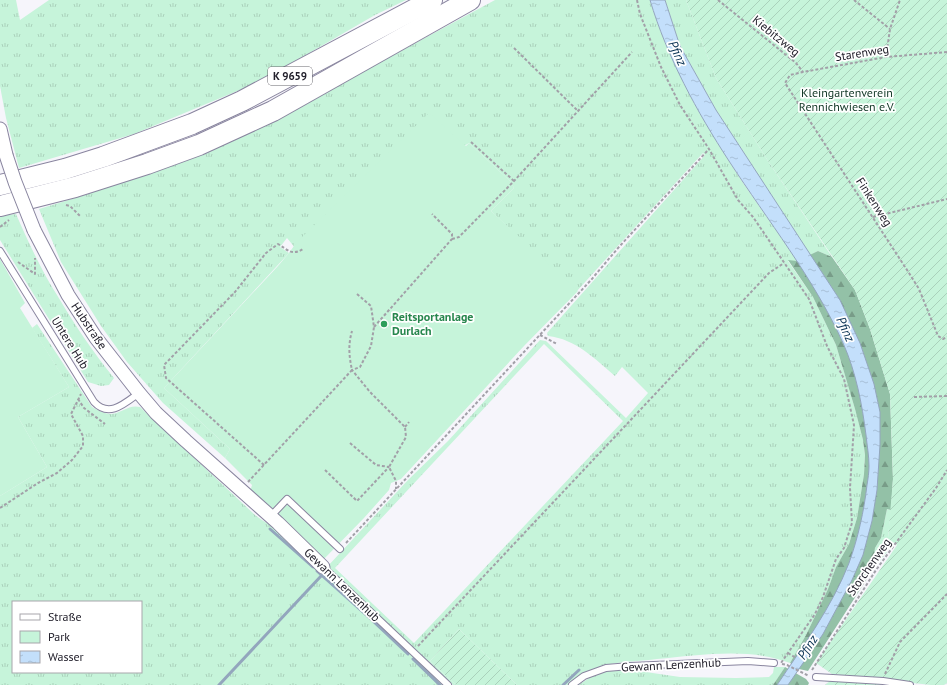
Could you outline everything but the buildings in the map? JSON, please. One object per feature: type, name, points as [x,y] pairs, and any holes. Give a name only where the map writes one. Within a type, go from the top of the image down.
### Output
[{"type":"main road","name":"K 9659","points":[[0,185],[103,158],[192,124],[242,101],[432,0]]},
{"type":"main road","name":"K 9659","points":[[7,211],[37,197],[82,185],[199,145],[273,111],[470,0]]},
{"type":"street","name":"Hubstraße","points":[[0,129],[6,155],[34,230],[68,295],[96,338],[156,413],[238,488]]},
{"type":"street","name":"Gewann Lenzenhub","points":[[238,488],[323,567]]},
{"type":"lane","name":"Untere Hub","points":[[0,251],[94,402],[99,407],[112,409],[125,403],[139,393]]},
{"type":"lane","points":[[270,517],[287,499],[340,549]]},
{"type":"lane","name":"Gewann Lenzenhub","points":[[323,567],[448,685]]},
{"type":"lane","name":"Gewann Lenzenhub","points":[[572,685],[584,676],[606,668],[748,661],[777,663]]},
{"type":"lane","points":[[816,677],[883,681],[910,685]]},
{"type":"path","points":[[637,0],[640,14],[661,67],[680,105],[709,149],[738,200],[753,216],[809,298],[827,346],[844,379],[854,425],[850,488],[852,523],[844,548],[836,559],[823,597],[815,614],[788,653],[777,663]]},
{"type":"path","name":"Kiebitzweg","points":[[718,0],[796,63],[802,72]]},
{"type":"path","points":[[854,0],[890,29]]},
{"type":"path","points":[[886,57],[890,29],[900,0]]},
{"type":"path","points":[[514,48],[578,111]]},
{"type":"path","points":[[374,327],[452,239],[460,237],[514,181],[632,52]]},
{"type":"path","name":"Starenweg","points":[[785,83],[790,75],[802,72],[886,57],[947,52]]},
{"type":"path","name":"Finkenweg","points":[[785,83],[873,217],[918,289],[938,336],[943,338],[947,337]]},
{"type":"path","points":[[471,142],[514,181]]},
{"type":"path","points":[[340,549],[540,335],[709,149]]},
{"type":"path","points":[[873,217],[947,199]]},
{"type":"path","points":[[63,204],[70,206],[81,218]]},
{"type":"path","points":[[0,227],[7,211]]},
{"type":"path","points":[[432,214],[452,234],[452,239]]},
{"type":"path","points":[[13,259],[35,274],[35,254],[41,244]]},
{"type":"path","points":[[264,465],[166,378],[164,365],[235,292],[266,253],[278,244],[293,253],[297,253],[304,249]]},
{"type":"path","points":[[413,652],[740,303],[769,273],[784,263]]},
{"type":"path","points":[[238,488],[264,465],[352,370],[360,367],[370,346],[374,327],[370,306],[357,294]]},
{"type":"path","points":[[325,470],[357,501],[389,467],[406,437],[405,427],[370,392],[352,370],[349,358],[348,342],[352,331]]},
{"type":"path","points":[[540,335],[557,344]]},
{"type":"path","points":[[0,508],[38,483],[57,473],[72,460],[83,446],[83,436],[71,414],[80,394],[86,390]]},
{"type":"path","points":[[914,397],[947,396]]},
{"type":"path","points":[[78,399],[84,408],[105,424]]},
{"type":"path","points":[[405,427],[409,422]]},
{"type":"path","points":[[350,443],[376,466],[389,467]]},
{"type":"path","points":[[389,467],[396,481],[396,490]]},
{"type":"path","name":"Storchenweg","points":[[808,676],[816,661],[876,570],[947,470]]},
{"type":"path","points":[[883,681],[900,642],[947,594]]},
{"type":"path","points":[[788,653],[796,658]]},
{"type":"path","points":[[787,665],[799,672]]},
{"type":"green space","points":[[0,0],[16,0],[20,20],[49,0],[406,0],[375,15],[259,82],[134,134],[19,168],[6,118],[0,86]]},
{"type":"green space","points":[[495,0],[650,0],[665,42],[694,103],[737,174],[797,261],[788,261],[813,297],[836,345],[863,440],[865,455],[864,474],[857,518],[849,544],[836,567],[828,589],[806,635],[790,663],[758,655],[707,654],[611,664],[588,672],[568,685],[517,685],[459,629],[430,661],[456,685],[453,685],[327,567],[408,480],[448,441],[540,340],[546,341],[626,418],[648,393],[622,367],[615,376],[576,345],[548,336],[547,333],[705,155],[703,153],[567,302],[533,251],[491,211],[514,188],[511,182],[469,143],[296,249],[287,238],[280,247],[289,253],[164,388],[230,449],[225,458],[163,403],[127,362],[101,326],[61,262],[39,209],[85,195],[227,140],[288,112]],"holes":[[[544,344],[623,421],[414,643],[335,568]]]},
{"type":"green space","points":[[665,0],[686,0],[716,78],[768,161],[832,257],[818,251],[810,255],[716,110],[680,46]]},
{"type":"green space","name":"Kleingartenverein Rennichwiesen e.V.","points":[[686,0],[947,0],[947,683],[944,685],[931,685],[832,674],[816,663],[897,545],[888,538],[893,479],[890,394],[870,329],[855,290],[768,161],[716,78]]},
{"type":"green space","name":"Reitsportanlage Durlach","points":[[429,113],[466,146],[469,143],[511,182],[514,188],[491,211],[578,291],[524,346],[401,479],[391,483],[389,490],[323,560],[250,492],[252,485],[225,458],[230,449],[164,388],[278,266],[296,243]]},
{"type":"green space","points":[[16,214],[35,255],[70,317],[114,378],[109,385],[101,386],[88,382],[0,240],[0,216]]},
{"type":"green space","points":[[818,251],[832,257],[855,290],[870,329],[890,394],[893,479],[891,510],[887,509],[881,538],[875,548],[872,571],[808,671],[799,669],[790,663],[806,635],[828,589],[836,567],[849,544],[857,518],[864,474],[865,455],[863,440],[855,409],[836,345],[813,297],[788,260],[797,261]]},
{"type":"green space","points":[[0,259],[25,303],[20,308],[69,387],[18,417],[47,467],[0,496]]},
{"type":"green space","points":[[37,324],[92,407],[103,413],[111,414],[136,406],[140,407],[255,515],[286,535],[444,685],[0,685],[0,496],[47,467],[18,417],[69,387],[32,328]]},
{"type":"green space","points":[[887,509],[891,510],[888,537],[894,542],[889,546],[887,552],[872,571],[875,548],[881,538]]},
{"type":"green space","points":[[459,629],[517,685],[456,685],[430,661]]},
{"type":"green space","points":[[774,667],[785,667],[773,685],[578,685],[594,675],[610,670],[632,670],[680,677],[736,678],[769,677],[773,673]]},
{"type":"green space","points":[[785,667],[806,679],[809,683],[808,685],[773,685]]},
{"type":"green space","points":[[830,681],[892,685],[825,685]]},
{"type":"water","name":"Pfinz","points":[[650,0],[665,0],[680,46],[716,110],[840,300],[860,343],[874,384],[880,412],[880,445],[877,490],[872,521],[863,555],[852,580],[823,634],[788,685],[777,685],[826,611],[849,563],[858,534],[864,505],[869,466],[866,435],[860,400],[848,354],[831,319],[804,272],[729,161],[694,104],[665,42]]},
{"type":"waterway","points":[[270,529],[313,567]]},
{"type":"waterway","points":[[317,571],[408,654]]},
{"type":"waterway","points":[[219,685],[322,575]]},
{"type":"waterway","points":[[413,659],[440,685]]},
{"type":"waterway","points":[[563,685],[579,670]]},
{"type":"place","name":"Reitsportanlage Durlach","points":[[384,324]]}]
